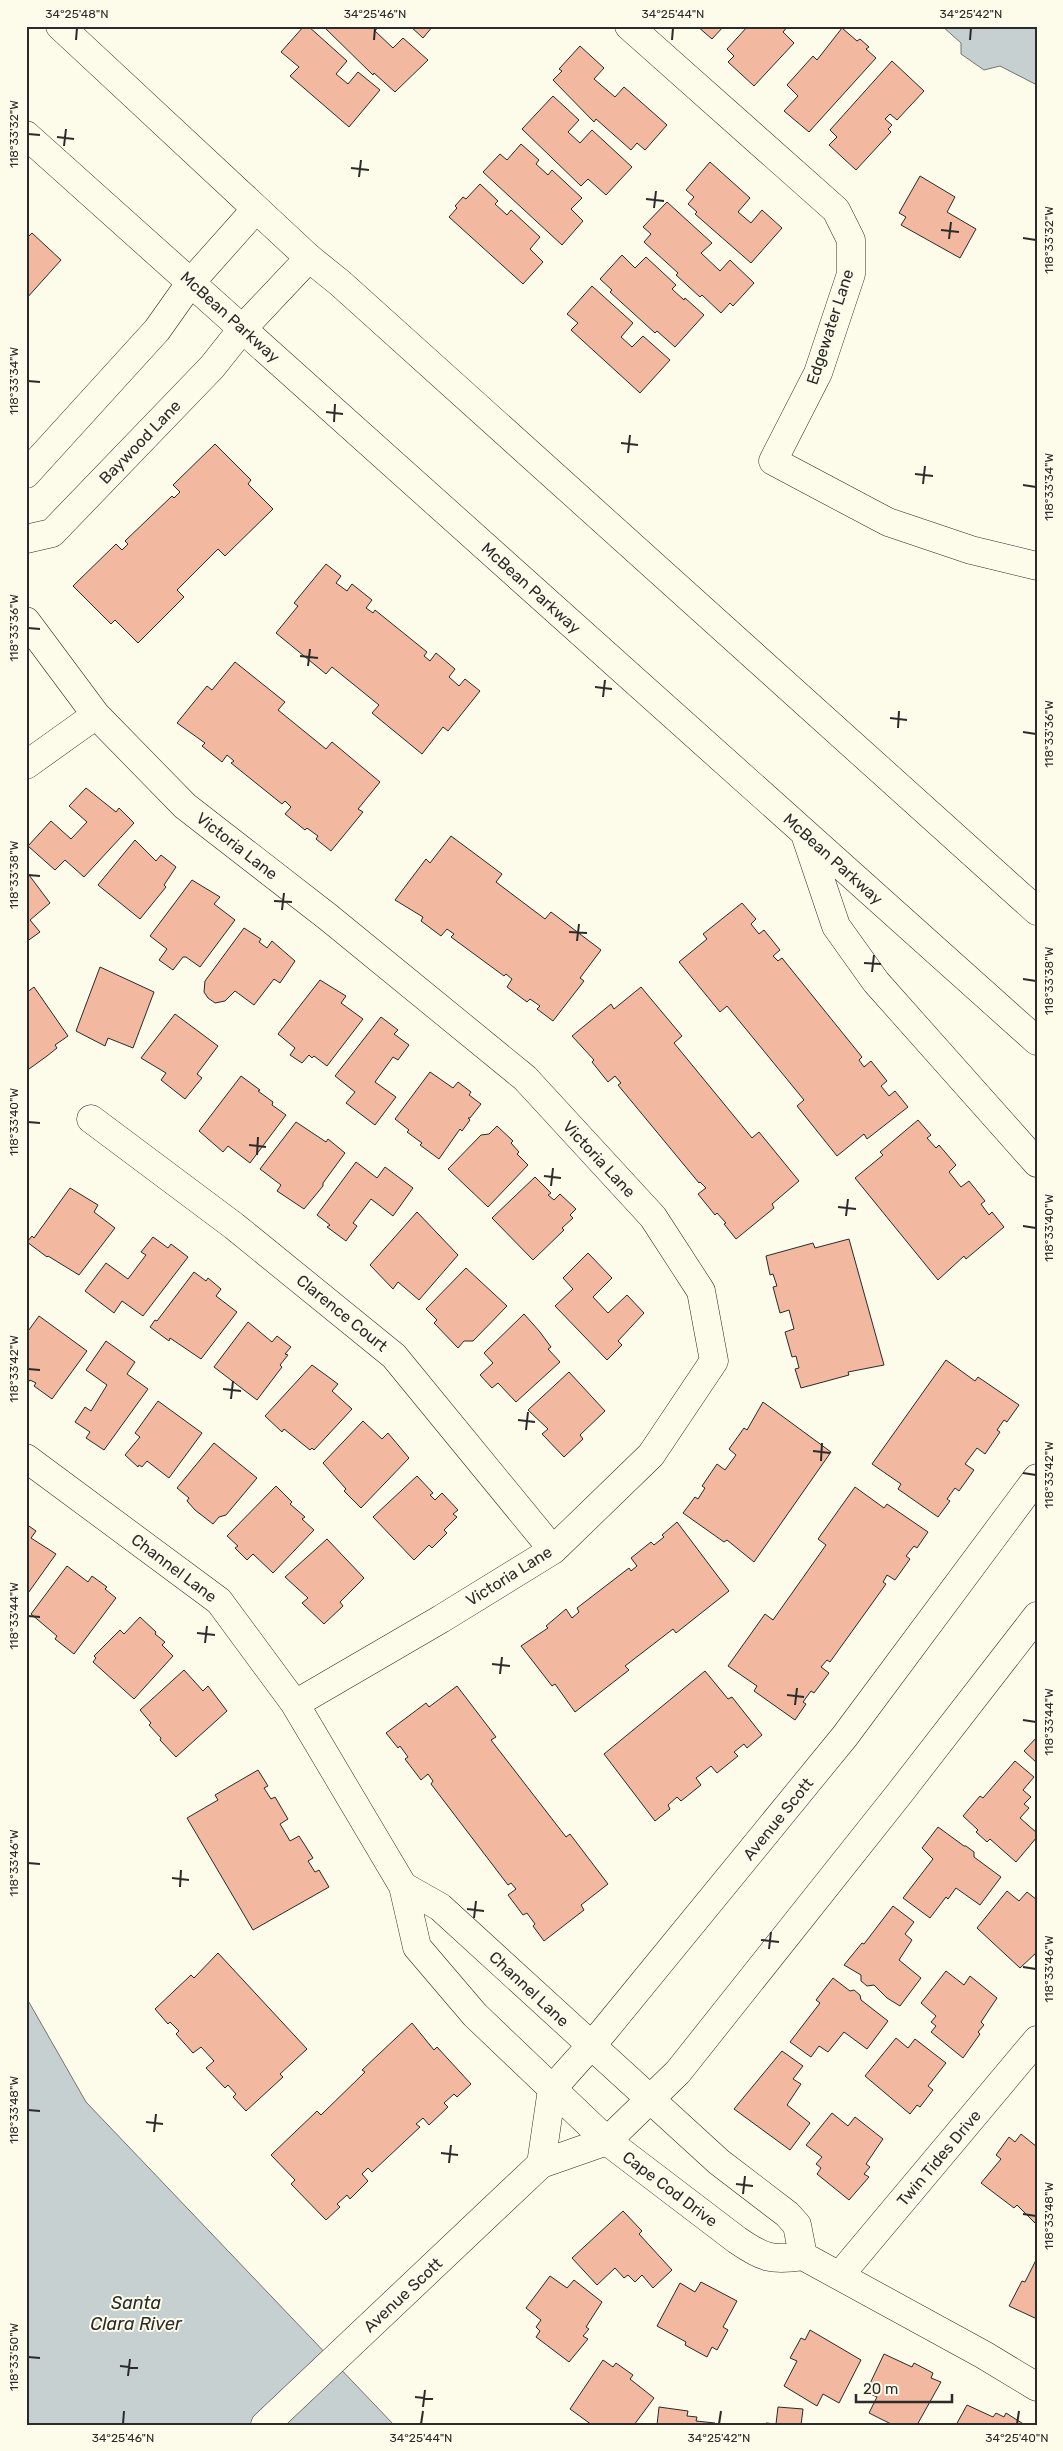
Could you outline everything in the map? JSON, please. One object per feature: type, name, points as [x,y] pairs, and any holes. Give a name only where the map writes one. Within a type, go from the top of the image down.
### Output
[{"type":"street","points":[[60,26],[309,258],[345,288],[1037,910]]},
{"type":"street","name":"Edgewater Lane","points":[[629,26],[836,210],[851,240],[851,274],[818,373],[773,461],[888,522],[971,550],[1037,566]]},
{"type":"street","name":"McBean Parkway","points":[[26,135],[1037,1041]]},
{"type":"street","points":[[26,474],[157,330],[191,282],[256,209]]},
{"type":"street","name":"Baywood Lane","points":[[26,539],[52,533],[212,367],[243,328],[309,258]]},
{"type":"street","name":"Victoria Lane","points":[[26,621],[96,715],[185,806],[328,917],[524,1078],[653,1217],[701,1291],[714,1361],[651,1455],[553,1550],[441,1619],[294,1704]]},
{"type":"street","points":[[26,765],[96,715]]},
{"type":"street","points":[[806,835],[836,926],[876,982],[1037,1163]]},
{"type":"street","name":"Clarence Court","points":[[91,1119],[234,1226],[394,1356],[553,1550]]},
{"type":"street","name":"Channel Lane","points":[[26,1458],[219,1601],[294,1704],[403,1886],[440,1907],[651,2099]]},
{"type":"street","name":"Avenue Scott","points":[[552,2089],[590,2045],[604,2032],[845,1736],[1037,1478]]},
{"type":"street","name":"Avenue Scott","points":[[264,2425],[541,2164],[607,2141],[678,2072],[899,1794],[1037,1616]]},
{"type":"street","name":"Cape Cod Drive","points":[[403,1886],[417,1947],[475,2015],[607,2141],[757,2254],[785,2259],[803,2256]]},
{"type":"street","name":"Twin Tides Drive","points":[[840,2275],[1037,2040]]},
{"type":"street","points":[[541,2164],[552,2089]]},
{"type":"street","points":[[651,2099],[719,2162],[787,2214],[797,2225],[803,2256],[984,2355],[1037,2387]]},
{"type":"water","points":[[942,26],[1037,26],[1037,85],[1000,66],[984,70],[961,54],[961,43]]},
{"type":"water","name":"Santa Clara River","points":[[26,1997],[86,2102],[394,2425],[26,2425]]},
{"type":"building","points":[[304,26],[308,26],[347,61],[336,74],[348,84],[358,72],[380,90],[349,127],[290,76],[299,67],[281,52]]},
{"type":"building","points":[[323,26],[379,26],[375,31],[393,48],[403,38],[428,60],[395,92],[374,73],[373,75]]},
{"type":"building","points":[[410,26],[433,26],[423,38]]},
{"type":"building","points":[[697,26],[724,26],[712,39]]},
{"type":"building","points":[[748,26],[788,26],[783,32],[794,43],[754,86],[728,62],[734,56],[727,49]]},
{"type":"building","points":[[842,28],[857,41],[860,39],[869,47],[866,49],[876,58],[809,132],[784,111],[798,96],[787,85],[813,56],[817,60]]},
{"type":"building","points":[[580,46],[604,68],[594,79],[615,97],[624,87],[667,125],[645,150],[637,143],[631,150],[596,119],[594,122],[553,80],[562,71],[559,69]]},
{"type":"building","points":[[892,61],[924,91],[897,120],[890,114],[885,119],[892,125],[888,129],[891,132],[856,170],[829,145],[837,137],[830,130]]},
{"type":"building","points":[[553,96],[579,120],[568,132],[580,143],[592,130],[632,167],[606,195],[588,179],[581,186],[522,129]]},
{"type":"building","points":[[521,144],[539,160],[536,164],[548,175],[552,170],[582,198],[571,209],[583,221],[562,245],[483,172],[500,154],[507,160]]},
{"type":"building","points":[[710,162],[750,198],[738,212],[751,223],[762,210],[782,228],[751,263],[695,214],[697,212],[688,204],[694,197],[686,190]]},
{"type":"building","points":[[920,176],[955,197],[947,212],[976,229],[960,258],[901,225],[906,217],[899,213]]},
{"type":"building","points":[[480,184],[498,201],[495,204],[507,215],[511,210],[540,237],[530,249],[543,262],[523,284],[449,217],[463,197],[466,199]]},
{"type":"building","points":[[667,202],[712,243],[701,253],[720,271],[730,260],[754,283],[733,306],[730,303],[721,313],[676,275],[678,273],[644,242],[651,234],[643,227]]},
{"type":"building","points":[[32,233],[61,260],[26,299],[26,235],[28,237]]},
{"type":"building","points":[[622,255],[635,268],[646,257],[676,285],[672,289],[704,315],[675,347],[657,331],[655,333],[610,292],[612,290],[600,279]]},
{"type":"building","points":[[592,286],[633,323],[621,337],[632,347],[643,336],[670,360],[640,393],[571,330],[578,323],[567,314]]},
{"type":"building","points":[[215,444],[251,480],[248,484],[273,509],[225,556],[218,549],[177,590],[184,597],[138,643],[115,620],[111,624],[73,586],[116,544],[122,550],[128,544],[125,541],[172,496],[174,498],[180,492],[173,485]]},
{"type":"building","points":[[326,564],[341,576],[336,583],[347,591],[352,584],[372,600],[366,608],[373,613],[375,610],[427,652],[424,656],[430,661],[436,653],[455,669],[449,677],[459,686],[465,679],[480,691],[448,731],[443,727],[422,754],[372,713],[379,705],[332,667],[326,674],[276,633],[298,606],[294,603]]},
{"type":"building","points":[[235,662],[285,702],[278,710],[326,749],[332,742],[380,782],[358,809],[363,812],[331,851],[316,839],[318,836],[307,828],[305,830],[285,814],[291,807],[285,801],[282,804],[231,763],[234,761],[227,755],[222,762],[202,746],[205,743],[177,723],[207,686],[212,690]]},
{"type":"building","points":[[86,788],[116,812],[119,808],[134,823],[84,877],[65,860],[55,870],[28,846],[51,821],[71,839],[87,822],[69,806]]},
{"type":"building","points":[[451,836],[502,874],[496,882],[545,919],[551,912],[601,950],[580,978],[584,981],[553,1021],[537,1009],[540,1006],[530,999],[527,1002],[507,987],[512,979],[506,974],[504,976],[451,937],[454,934],[447,929],[441,936],[421,921],[423,917],[395,900],[426,859],[430,863]]},
{"type":"building","points":[[135,840],[156,861],[161,855],[176,867],[164,885],[166,887],[140,919],[98,885]]},
{"type":"building","points":[[26,871],[50,903],[30,920],[40,932],[26,942]]},
{"type":"building","points":[[192,880],[220,897],[214,904],[235,920],[200,967],[186,957],[183,957],[173,970],[159,960],[167,949],[150,936]]},
{"type":"building","points":[[742,903],[756,919],[751,924],[759,934],[764,930],[780,950],[773,956],[778,961],[782,958],[862,1057],[859,1060],[864,1067],[871,1061],[887,1081],[881,1086],[889,1096],[895,1091],[908,1107],[867,1139],[864,1134],[837,1156],[797,1106],[804,1100],[727,1006],[720,1012],[679,962],[707,939],[703,934]]},
{"type":"building","points":[[244,928],[261,939],[259,942],[267,948],[272,941],[295,961],[280,983],[274,979],[254,1005],[235,991],[225,1001],[215,1003],[204,992],[205,981]]},
{"type":"building","points":[[100,967],[154,992],[133,1048],[108,1038],[105,1046],[76,1031]]},
{"type":"building","points":[[320,980],[346,996],[341,1003],[363,1019],[327,1066],[314,1056],[312,1058],[309,1055],[302,1063],[290,1055],[295,1048],[278,1034]]},
{"type":"building","points":[[34,987],[68,1036],[55,1045],[57,1048],[29,1069],[26,1066],[26,993]]},
{"type":"building","points":[[641,987],[682,1036],[674,1043],[752,1138],[759,1132],[799,1181],[772,1204],[774,1208],[736,1239],[724,1224],[726,1223],[717,1213],[715,1215],[698,1194],[706,1188],[699,1183],[618,1085],[621,1083],[615,1076],[608,1082],[592,1062],[594,1060],[572,1036],[611,1004],[614,1009]]},
{"type":"building","points":[[175,1014],[218,1046],[197,1074],[202,1078],[185,1099],[161,1080],[166,1073],[141,1058]]},
{"type":"building","points":[[381,1017],[398,1030],[394,1034],[409,1045],[398,1060],[393,1057],[375,1082],[396,1097],[375,1125],[346,1103],[355,1092],[335,1076]]},
{"type":"building","points":[[430,1072],[453,1088],[458,1082],[471,1092],[469,1095],[481,1104],[468,1118],[470,1120],[462,1131],[460,1129],[439,1159],[420,1145],[422,1143],[407,1132],[409,1130],[395,1119]]},
{"type":"building","points":[[241,1076],[260,1090],[258,1091],[273,1102],[272,1105],[286,1115],[250,1163],[228,1146],[223,1152],[199,1131]]},
{"type":"building","points":[[918,1120],[931,1135],[927,1138],[936,1148],[939,1145],[956,1165],[949,1172],[961,1187],[969,1181],[985,1201],[981,1204],[989,1215],[992,1212],[1004,1227],[966,1259],[964,1256],[938,1280],[855,1178],[883,1155],[880,1152]]},
{"type":"building","points":[[296,1122],[326,1142],[328,1139],[345,1153],[323,1183],[323,1186],[304,1209],[277,1191],[281,1185],[260,1169]]},
{"type":"building","points":[[497,1126],[513,1141],[511,1143],[519,1152],[517,1154],[528,1165],[488,1207],[448,1169],[481,1135],[489,1134]]},
{"type":"building","points":[[356,1162],[377,1178],[385,1167],[413,1188],[393,1216],[371,1199],[353,1223],[357,1226],[346,1241],[327,1227],[330,1225],[317,1215]]},
{"type":"building","points":[[535,1177],[551,1193],[548,1195],[554,1200],[560,1194],[576,1209],[570,1215],[573,1218],[562,1228],[564,1230],[533,1260],[492,1218]]},
{"type":"building","points":[[70,1188],[98,1205],[94,1212],[115,1228],[79,1275],[47,1257],[27,1242],[32,1236],[34,1238]]},
{"type":"building","points":[[417,1212],[458,1255],[419,1300],[398,1282],[393,1289],[370,1265]]},
{"type":"building","points":[[153,1237],[168,1248],[171,1244],[188,1257],[143,1316],[122,1301],[114,1313],[85,1291],[106,1263],[128,1279],[146,1255],[141,1252]]},
{"type":"building","points":[[849,1239],[884,1365],[848,1372],[849,1375],[801,1388],[795,1369],[799,1368],[796,1356],[792,1357],[785,1332],[794,1329],[789,1310],[780,1313],[773,1287],[777,1286],[773,1274],[770,1275],[766,1256],[813,1243],[815,1248]]},
{"type":"building","points":[[588,1253],[612,1278],[593,1297],[608,1313],[627,1295],[644,1313],[618,1341],[622,1345],[607,1360],[555,1306],[573,1289],[563,1278]]},
{"type":"building","points":[[466,1268],[507,1306],[473,1341],[464,1341],[458,1348],[434,1323],[437,1320],[426,1309]]},
{"type":"building","points":[[194,1272],[206,1281],[208,1278],[221,1289],[216,1296],[237,1312],[201,1359],[170,1338],[169,1341],[150,1327],[155,1320],[157,1321]]},
{"type":"building","points":[[524,1314],[540,1332],[551,1347],[548,1349],[560,1362],[516,1402],[498,1383],[492,1388],[480,1375],[493,1363],[484,1353]]},
{"type":"building","points":[[39,1316],[87,1351],[52,1399],[34,1386],[36,1383],[30,1380],[26,1385],[26,1334]]},
{"type":"building","points":[[248,1322],[272,1342],[277,1336],[291,1347],[285,1354],[288,1355],[280,1365],[282,1367],[257,1400],[214,1367]]},
{"type":"building","points":[[106,1341],[135,1362],[127,1374],[148,1389],[104,1450],[86,1438],[90,1432],[75,1422],[85,1407],[91,1411],[107,1385],[86,1370]]},
{"type":"building","points":[[946,1360],[975,1381],[978,1377],[1019,1405],[1007,1422],[1004,1420],[997,1430],[1000,1432],[985,1454],[977,1448],[965,1464],[974,1470],[959,1491],[955,1488],[947,1499],[950,1501],[938,1517],[898,1489],[901,1484],[872,1464]]},
{"type":"building","points":[[312,1365],[338,1384],[332,1391],[352,1409],[314,1450],[312,1448],[310,1450],[284,1429],[282,1432],[265,1416]]},
{"type":"building","points":[[569,1372],[605,1411],[580,1435],[583,1439],[564,1457],[542,1434],[548,1429],[528,1410]]},
{"type":"building","points":[[158,1401],[202,1433],[169,1478],[147,1461],[142,1467],[139,1465],[138,1467],[125,1455],[140,1437],[135,1433]]},
{"type":"building","points":[[763,1402],[831,1452],[754,1562],[727,1540],[724,1542],[683,1513],[695,1497],[698,1499],[705,1488],[702,1486],[717,1464],[725,1470],[736,1455],[729,1449],[744,1428],[747,1430]]},
{"type":"building","points":[[363,1421],[382,1439],[388,1433],[409,1458],[361,1508],[344,1491],[346,1489],[323,1463]]},
{"type":"building","points":[[214,1443],[257,1478],[226,1515],[219,1517],[213,1524],[195,1510],[187,1501],[189,1498],[177,1488]]},
{"type":"building","points":[[417,1476],[433,1493],[430,1495],[435,1500],[442,1493],[458,1510],[453,1514],[457,1517],[444,1530],[447,1533],[432,1548],[429,1545],[414,1560],[373,1517]]},
{"type":"building","points":[[276,1486],[292,1502],[290,1504],[305,1517],[302,1519],[314,1530],[273,1573],[253,1554],[247,1560],[235,1548],[238,1546],[227,1536]]},
{"type":"building","points":[[855,1487],[884,1508],[887,1504],[928,1532],[917,1548],[914,1546],[906,1556],[910,1559],[895,1580],[887,1575],[883,1582],[886,1584],[830,1662],[827,1660],[821,1667],[829,1673],[814,1693],[811,1691],[803,1702],[806,1704],[795,1720],[754,1691],[757,1686],[728,1666],[765,1614],[773,1620],[826,1545],[818,1539]]},
{"type":"building","points":[[677,1522],[729,1591],[676,1633],[673,1629],[625,1666],[629,1670],[575,1712],[555,1684],[552,1686],[521,1646],[548,1628],[546,1626],[566,1609],[572,1618],[579,1612],[577,1608],[629,1568],[631,1571],[637,1566],[631,1558],[651,1542],[654,1545]]},
{"type":"building","points":[[26,1524],[36,1531],[31,1538],[56,1554],[26,1596]]},
{"type":"building","points":[[327,1539],[364,1578],[340,1602],[343,1606],[324,1624],[302,1603],[308,1598],[285,1577]]},
{"type":"building","points":[[67,1566],[88,1582],[92,1576],[107,1587],[105,1589],[116,1598],[74,1654],[55,1639],[57,1636],[31,1614]]},
{"type":"building","points":[[140,1617],[165,1642],[162,1645],[173,1656],[134,1699],[93,1662],[96,1658],[94,1656],[120,1630],[124,1634]]},
{"type":"building","points":[[184,1670],[203,1691],[208,1686],[227,1711],[176,1757],[160,1740],[161,1738],[149,1725],[151,1723],[140,1710]]},
{"type":"building","points":[[705,1671],[728,1699],[732,1697],[762,1735],[747,1748],[744,1744],[734,1752],[738,1756],[717,1773],[711,1766],[696,1778],[701,1785],[681,1801],[677,1797],[668,1805],[670,1809],[655,1821],[604,1754]]},
{"type":"building","points":[[457,1686],[496,1737],[491,1740],[566,1837],[570,1834],[608,1884],[581,1905],[584,1910],[544,1941],[533,1926],[535,1924],[527,1913],[523,1915],[508,1895],[516,1889],[511,1883],[508,1885],[431,1784],[433,1781],[428,1774],[421,1780],[405,1759],[408,1757],[400,1746],[398,1748],[386,1733],[426,1703],[429,1707]]},
{"type":"building","points":[[1037,1737],[1037,1763],[1024,1751]]},
{"type":"building","points":[[1015,1761],[1034,1777],[1023,1790],[1031,1797],[1024,1804],[1029,1808],[1020,1818],[1037,1833],[1037,1837],[1016,1862],[990,1839],[987,1842],[976,1832],[978,1830],[963,1816],[980,1796],[983,1798]]},
{"type":"building","points":[[258,1770],[268,1786],[264,1788],[271,1799],[275,1797],[288,1819],[280,1824],[290,1841],[299,1836],[313,1858],[308,1861],[315,1872],[319,1870],[329,1887],[253,1930],[187,1818],[218,1800],[215,1795]]},
{"type":"building","points":[[938,1827],[974,1852],[974,1857],[1001,1877],[980,1905],[956,1888],[948,1899],[946,1897],[930,1918],[903,1898],[933,1859],[922,1848]]},
{"type":"building","points":[[1007,1891],[1019,1901],[1027,1892],[1037,1900],[1037,1952],[1020,1968],[977,1928]]},
{"type":"building","points":[[893,1906],[914,1922],[905,1934],[912,1940],[899,1960],[921,1978],[900,2006],[887,1998],[874,1985],[867,1986],[861,1981],[861,1975],[844,1965],[862,1943],[864,1944]]},
{"type":"building","points":[[218,1953],[307,2049],[280,2074],[283,2077],[246,2111],[233,2097],[236,2094],[228,2085],[225,2088],[206,2068],[214,2061],[201,2047],[193,2053],[176,2034],[179,2031],[170,2022],[168,2024],[155,2009],[191,1975],[194,1978]]},
{"type":"building","points":[[946,1971],[964,1985],[970,1976],[997,1998],[981,2022],[984,2025],[978,2032],[980,2034],[963,2058],[931,2032],[936,2026],[931,2022],[936,2016],[921,2003]]},
{"type":"building","points":[[833,1978],[850,1991],[854,1990],[860,1995],[861,2000],[888,2021],[867,2049],[844,2032],[828,2052],[819,2046],[811,2057],[790,2042],[820,2003],[816,2000]]},
{"type":"building","points":[[412,2023],[434,2050],[437,2047],[471,2084],[457,2097],[454,2094],[444,2103],[448,2107],[429,2125],[423,2118],[416,2124],[420,2127],[372,2172],[368,2168],[362,2174],[368,2181],[350,2199],[347,2195],[337,2204],[340,2207],[326,2220],[291,2184],[295,2180],[271,2155],[317,2111],[321,2115],[365,2072],[362,2070]]},
{"type":"building","points":[[896,2038],[908,2048],[915,2039],[946,2063],[928,2086],[933,2090],[920,2107],[917,2105],[910,2114],[865,2076]]},
{"type":"building","points":[[782,2051],[803,2066],[793,2079],[801,2084],[787,2105],[810,2123],[790,2150],[734,2109]]},
{"type":"building","points":[[832,2113],[848,2126],[855,2117],[883,2139],[866,2164],[870,2167],[864,2174],[869,2177],[849,2200],[817,2174],[821,2168],[816,2164],[822,2157],[806,2145]]},
{"type":"building","points":[[1021,2134],[1037,2147],[1037,2225],[1017,2205],[1014,2208],[981,2183],[1001,2159],[996,2155],[1009,2137],[1015,2142]]},
{"type":"building","points":[[623,2211],[642,2231],[639,2234],[672,2270],[653,2288],[642,2275],[635,2282],[628,2275],[624,2278],[615,2268],[597,2285],[572,2258]]},
{"type":"building","points":[[1037,2258],[1037,2319],[1009,2306],[1022,2281],[1025,2282]]},
{"type":"building","points":[[550,2276],[567,2288],[574,2280],[602,2302],[586,2327],[589,2329],[583,2336],[588,2339],[569,2362],[536,2337],[540,2331],[536,2327],[541,2320],[526,2308]]},
{"type":"building","points":[[701,2282],[737,2301],[723,2327],[728,2330],[717,2350],[712,2347],[707,2357],[685,2345],[686,2342],[657,2326],[680,2283],[695,2292]]},
{"type":"building","points":[[810,2330],[861,2360],[839,2403],[823,2394],[817,2406],[784,2386],[797,2361],[790,2358],[801,2338],[805,2340]]},
{"type":"building","points":[[884,2354],[912,2367],[914,2363],[933,2373],[931,2378],[941,2382],[917,2425],[893,2425],[869,2413],[877,2397],[866,2392]]},
{"type":"building","points":[[603,2360],[613,2367],[616,2363],[633,2375],[630,2379],[654,2398],[634,2425],[592,2425],[570,2409]]},
{"type":"building","points":[[967,2405],[993,2417],[996,2413],[1004,2417],[1006,2413],[1025,2425],[956,2425]]},
{"type":"building","points":[[659,2407],[688,2411],[687,2416],[697,2417],[696,2421],[715,2423],[714,2425],[657,2425]]},
{"type":"building","points":[[778,2407],[803,2409],[801,2425],[766,2425],[766,2423],[776,2424]]}]
